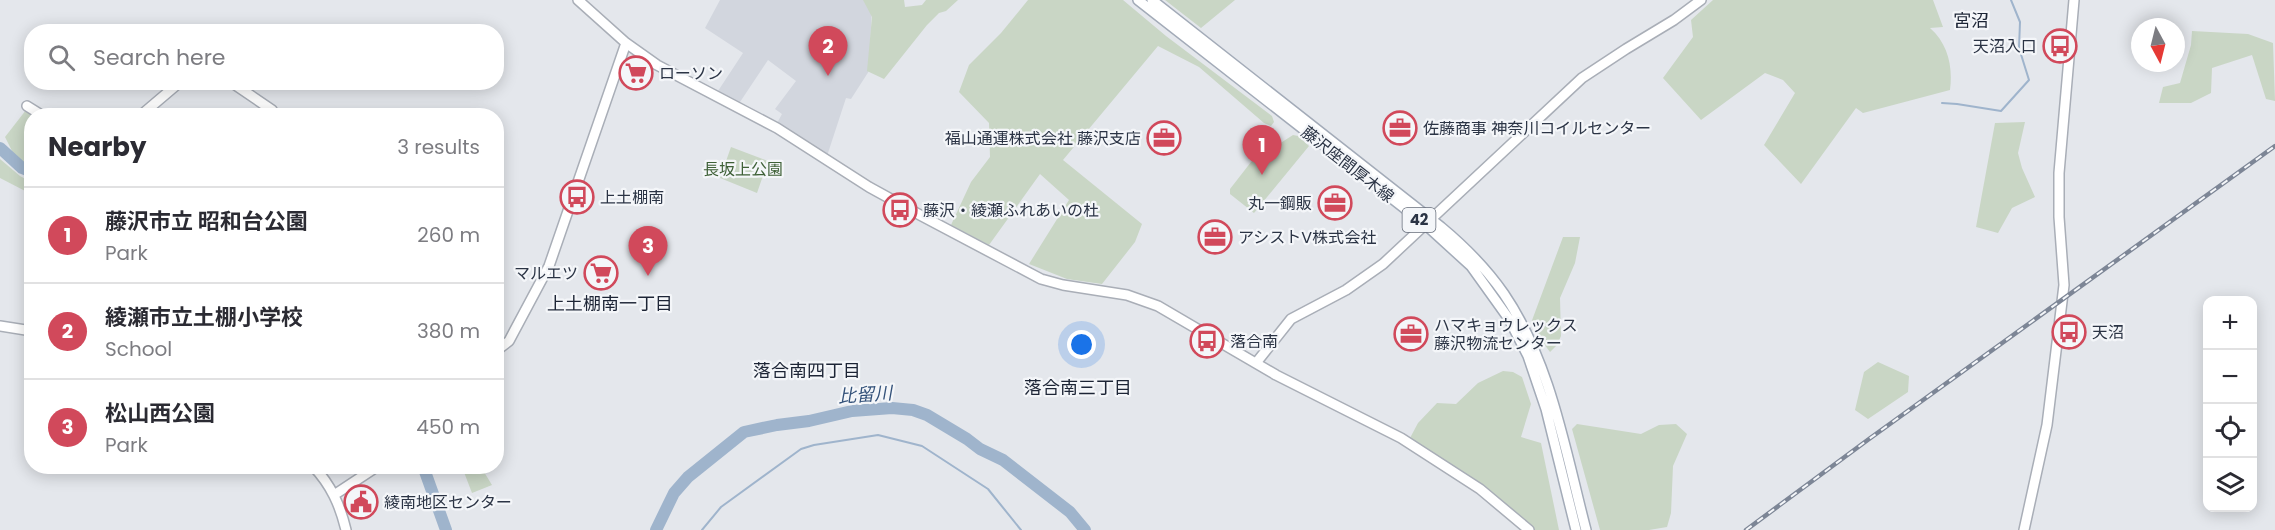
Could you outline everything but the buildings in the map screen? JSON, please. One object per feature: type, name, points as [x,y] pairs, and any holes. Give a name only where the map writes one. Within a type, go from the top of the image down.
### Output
[{"type":"street","points":[[578,0],[626,43],[666,70],[806,145],[869,187],[1027,273],[1050,282],[1110,291],[1141,299],[1177,317],[1256,363],[1401,438],[1480,489],[1529,530]]},
{"type":"street","name":"藤沢座間厚木線","points":[[1138,0],[1428,222],[1461,244],[1491,277],[1516,314],[1533,348],[1553,402],[1586,530]]},
{"type":"street","name":"藤沢座間厚木線","points":[[1152,0],[1428,222],[1471,266],[1519,336],[1546,409],[1576,530]]},
{"type":"street","points":[[1256,363],[1291,319],[1365,278],[1582,78],[1674,20],[1701,0]]},
{"type":"street","points":[[2024,530],[2047,425],[2064,285],[2059,217],[2059,173],[2074,0]]},
{"type":"street","points":[[504,344],[509,340],[549,266],[626,43]]},
{"type":"street","points":[[149,108],[171,90]]},
{"type":"street","points":[[243,90],[269,108]]},
{"type":"street","points":[[0,326],[24,330]]},
{"type":"street","points":[[319,474],[340,505],[346,530]]},
{"type":"street","points":[[334,495],[366,474]]},
{"type":"shaded area","points":[[720,0],[866,0],[872,6],[869,71],[851,99],[846,98],[827,156],[776,125],[782,114],[775,109],[796,81],[768,60],[738,105],[718,95],[718,91],[743,53],[705,28]]},
{"type":"green space","points":[[863,0],[904,0],[905,7],[922,5],[926,0],[958,0],[946,11],[939,13],[927,25],[884,79],[867,71],[872,17]]},
{"type":"green space","points":[[1028,0],[1123,0],[1166,36],[1272,116],[1274,122],[1271,126],[1264,123],[1199,67],[1158,46],[1063,160],[1142,224],[1135,242],[1102,284],[1067,279],[1029,264],[1069,200],[1040,174],[989,245],[951,225],[971,182],[990,157],[989,123],[959,92],[969,65],[1001,33]]},
{"type":"green space","points":[[1165,0],[1235,0],[1201,28]]},
{"type":"green space","points":[[1713,0],[1933,0],[1943,27],[1930,28],[1941,41],[1948,56],[1951,72],[1950,90],[1863,113],[1856,108],[1801,184],[1764,145],[1795,93],[1783,80],[1765,73],[1701,120],[1663,78],[1693,37],[1691,20]]},
{"type":"green space","points":[[2192,31],[2248,34],[2273,43],[2275,101],[2266,99],[2252,55],[2212,68],[2211,93],[2191,103],[2159,103],[2163,87],[2180,83],[2191,45]]},
{"type":"green space","points":[[24,113],[24,163],[13,153],[5,137]]},
{"type":"green space","points":[[2025,122],[2018,153],[2035,197],[2012,208],[1998,233],[1976,227],[1995,123]]},
{"type":"green space","points":[[1293,135],[1298,136],[1309,146],[1254,213],[1230,194],[1230,189],[1251,162]]},
{"type":"green space","name":"長坂上公園","points":[[731,147],[768,161],[757,193],[720,178]]},
{"type":"green space","points":[[0,159],[24,178],[24,190],[0,178]]},
{"type":"green space","points":[[1563,237],[1580,237],[1575,263],[1560,298],[1561,336],[1557,345],[1550,352],[1531,323]]},
{"type":"green space","points":[[1878,362],[1909,376],[1908,392],[1868,419],[1855,410],[1864,372]]},
{"type":"green space","points":[[1503,371],[1513,372],[1522,377],[1531,404],[1521,437],[1541,443],[1559,530],[1534,530],[1462,471],[1410,438],[1418,423],[1437,403],[1456,404],[1478,383]]},
{"type":"green space","points":[[1577,424],[1641,434],[1659,425],[1676,424],[1687,434],[1673,466],[1671,513],[1667,527],[1649,530],[1600,530],[1572,429]]},
{"type":"green space","points":[[465,474],[485,474],[492,485],[472,493]]},
{"type":"waterway","points":[[1942,103],[2001,111],[2029,80],[2019,48],[2020,22],[2011,0]]},
{"type":"waterway","points":[[0,148],[24,169]]},
{"type":"waterway","name":"比留川","points":[[656,530],[674,493],[688,477],[744,432],[852,411],[892,408],[913,410],[927,415],[980,449],[1003,460],[1070,512],[1085,530]]},
{"type":"waterway","points":[[702,530],[721,507],[801,449],[878,435],[922,446],[988,489],[1021,530]]},
{"type":"waterway","points":[[426,474],[446,530]]},
{"type":"railway","points":[[1746,530],[2275,146]]},
{"type":"place","name":"天沼入口","points":[[2060,46]]},
{"type":"place","name":"ローソン","points":[[636,73]]},
{"type":"place","name":"綾瀬市立土棚小学校","points":[[828,76]]},
{"type":"place","name":"佐藤商事 神奈川コイルセンター","points":[[1400,128]]},
{"type":"place","name":"福山通運株式会社 藤沢支店","points":[[1164,138]]},
{"type":"place","name":"藤沢市立 昭和台公園","points":[[1262,175]]},
{"type":"place","name":"上土棚南","points":[[577,197]]},
{"type":"place","name":"丸一鋼販","points":[[1335,203]]},
{"type":"place","name":"藤沢・綾瀬ふれあいの杜","points":[[900,210]]},
{"type":"place","name":"アシストV株式会社","points":[[1215,237]]},
{"type":"place","name":"マルエツ","points":[[601,273]]},
{"type":"place","name":"松山西公園","points":[[648,276]]},
{"type":"place","name":"天沼","points":[[2069,332]]},
{"type":"place","name":"ハマキョウレックス 藤沢物流センター","points":[[1411,334]]},
{"type":"place","name":"落合南","points":[[1207,341]]},
{"type":"place","name":"綾南地区センター","points":[[361,502]]},
{"type":"district","name":"宮沼","points":[[1971,21]]},
{"type":"district","name":"上土棚南一丁目","points":[[610,304]]},
{"type":"district","name":"落合南四丁目","points":[[807,371]]},
{"type":"district","name":"落合南三丁目","points":[[1078,388]]}]
